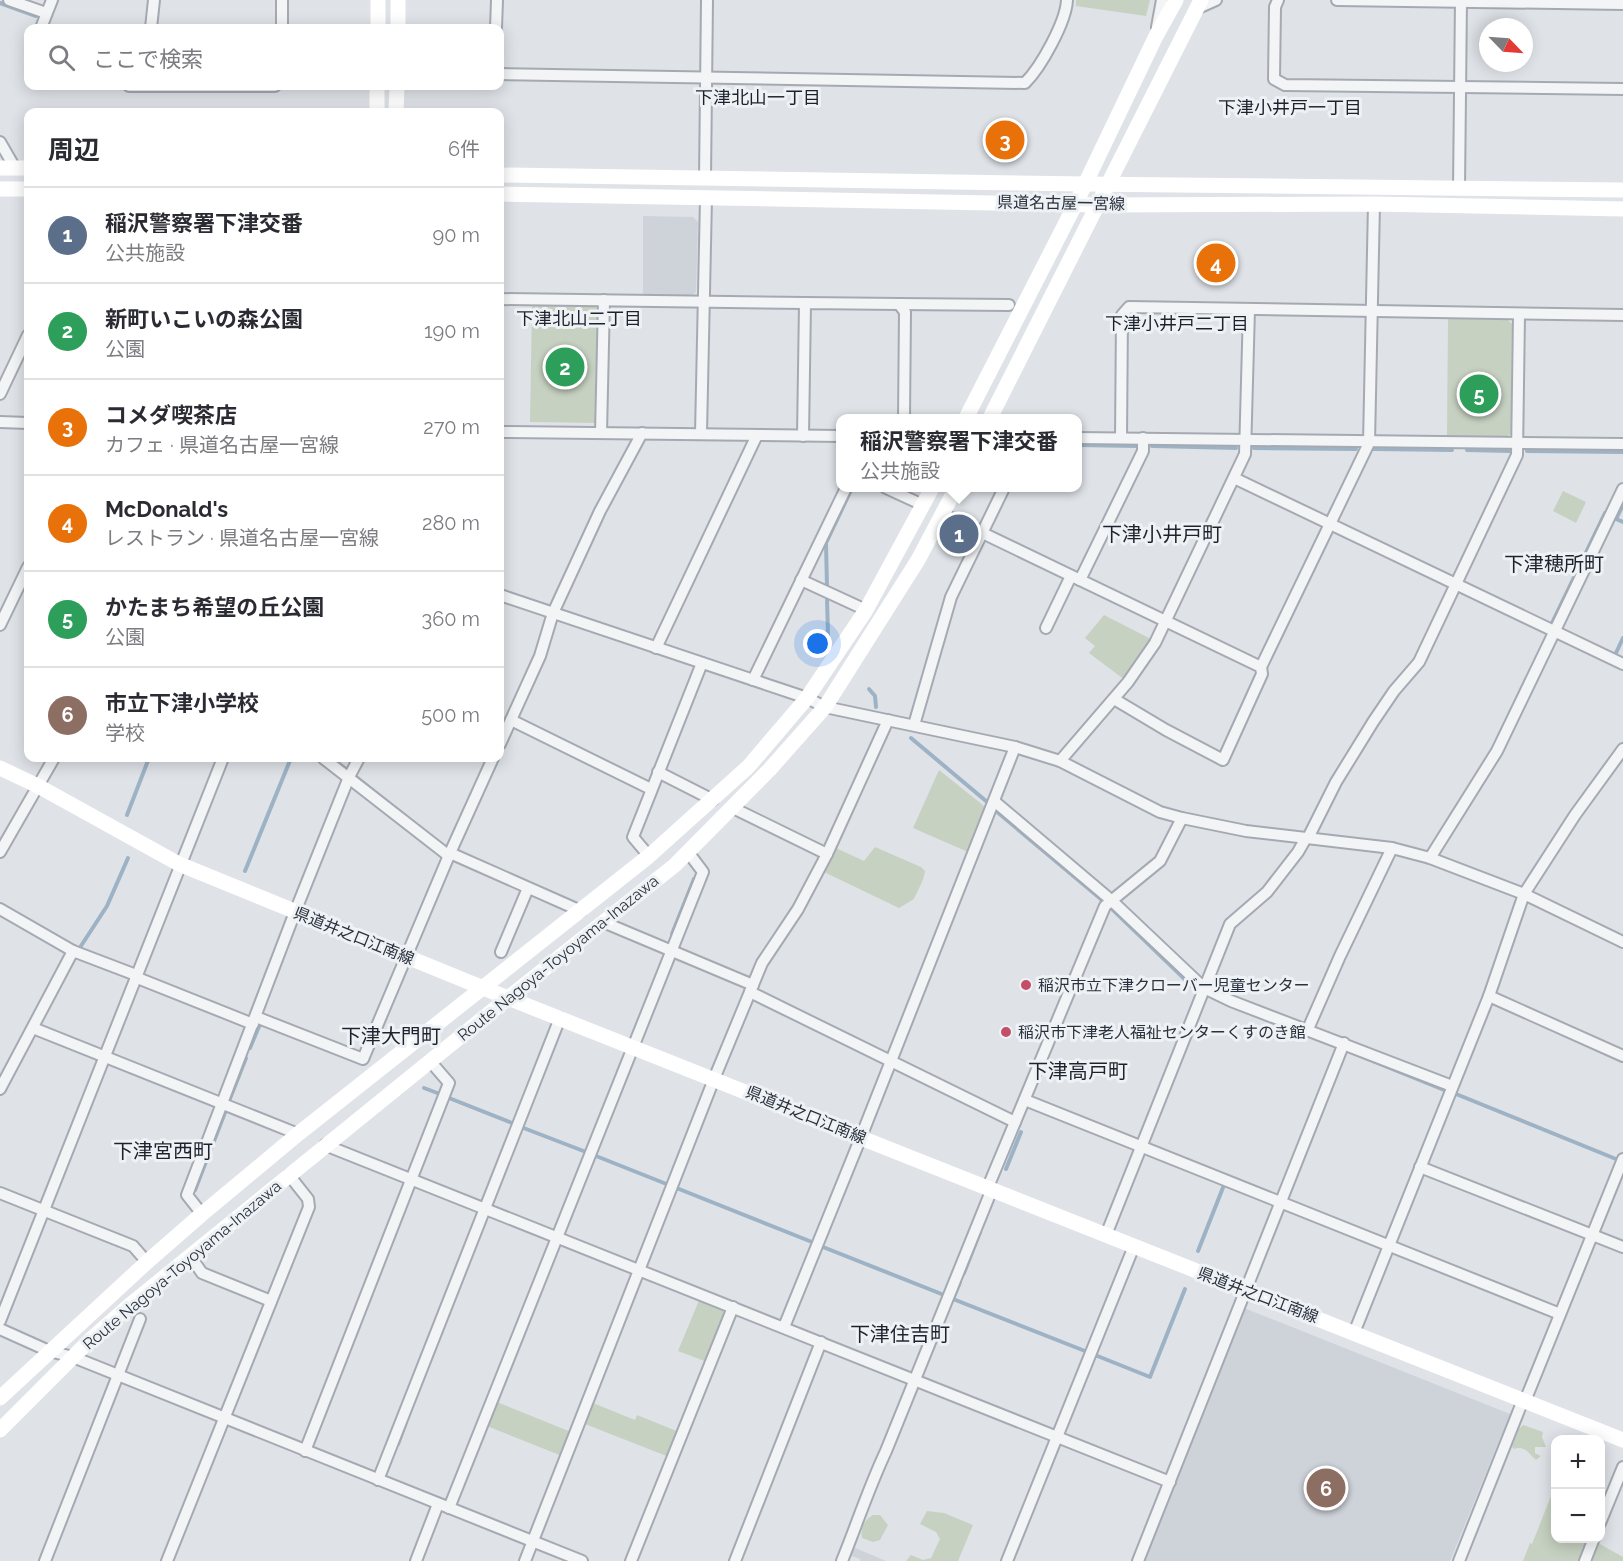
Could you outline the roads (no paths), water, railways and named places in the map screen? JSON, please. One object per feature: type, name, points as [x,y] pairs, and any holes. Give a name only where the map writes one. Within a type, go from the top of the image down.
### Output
[{"type":"main road","points":[[378,0],[378,24]]},
{"type":"main road","points":[[398,0],[398,24]]},
{"type":"main road","points":[[968,414],[1176,0]]},
{"type":"main road","points":[[992,414],[1199,4]]},
{"type":"main road","points":[[377,90],[377,108]]},
{"type":"main road","points":[[396,108],[397,90]]},
{"type":"main road","name":"県道名古屋一宮線","points":[[504,175],[1623,190]]},
{"type":"main road","points":[[0,189],[24,189]]},
{"type":"main road","name":"県道名古屋一宮線","points":[[504,195],[1098,205],[1374,204],[1623,209]]},
{"type":"main road","name":"Route Nagoya-Toyoyama-Inazawa","points":[[0,1398],[202,1214],[298,1134],[649,856],[714,800],[756,759],[807,698],[866,610],[930,492]]},
{"type":"main road","name":"Route Nagoya-Toyoyama-Inazawa","points":[[0,1430],[131,1304],[688,852],[733,808],[825,707],[897,595],[954,492]]},
{"type":"main road","name":"県道井之口江南線","points":[[0,768],[38,786],[179,864],[508,998],[1623,1440]]},
{"type":"street","points":[[9,0],[46,13]]},
{"type":"street","points":[[42,24],[52,0]]},
{"type":"street","points":[[151,24],[154,0]]},
{"type":"street","points":[[282,0],[282,24]]},
{"type":"street","points":[[496,24],[497,0]]},
{"type":"street","points":[[705,178],[707,0]]},
{"type":"street","points":[[504,74],[1025,83],[1036,72],[1066,12],[1066,0]]},
{"type":"street","points":[[1156,36],[1162,0]]},
{"type":"street","points":[[1199,4],[1216,0]]},
{"type":"street","points":[[1278,0],[1275,7],[1274,79],[1285,85],[1623,90]]},
{"type":"street","points":[[1337,0],[1623,4]]},
{"type":"street","points":[[1459,188],[1461,1]]},
{"type":"street","points":[[0,142],[15,168]]},
{"type":"street","points":[[701,434],[706,198]]},
{"type":"street","points":[[1114,699],[1223,760],[1262,674],[1261,667],[1369,441],[1374,204]]},
{"type":"street","points":[[504,299],[1010,305]]},
{"type":"street","points":[[601,433],[604,300]]},
{"type":"street","points":[[803,436],[805,303]]},
{"type":"street","points":[[899,304],[905,312],[904,414]]},
{"type":"street","points":[[1121,438],[1122,315],[1129,308],[1623,315]]},
{"type":"street","points":[[1060,761],[1128,682],[1155,643],[1245,454],[1249,309]]},
{"type":"street","points":[[1106,1234],[1230,924],[1267,892],[1298,852],[1336,782],[1373,722],[1394,691],[1419,662],[1517,456],[1519,314]]},
{"type":"street","points":[[0,394],[24,343]]},
{"type":"street","points":[[0,422],[24,423]]},
{"type":"street","points":[[504,432],[836,436]]},
{"type":"street","points":[[504,735],[540,656],[554,613],[600,511],[642,434]]},
{"type":"street","points":[[656,648],[757,435]]},
{"type":"street","points":[[1082,438],[1623,444]]},
{"type":"street","points":[[1046,628],[1143,451],[1143,438]]},
{"type":"street","points":[[1234,478],[1623,664]]},
{"type":"street","points":[[1430,858],[1497,751],[1623,489]]},
{"type":"street","points":[[753,680],[844,492]]},
{"type":"street","points":[[895,492],[923,505]]},
{"type":"street","points":[[914,725],[951,597],[1002,492]]},
{"type":"street","points":[[943,514],[1261,667]]},
{"type":"street","points":[[0,625],[24,575]]},
{"type":"street","points":[[801,580],[866,610]]},
{"type":"street","points":[[504,596],[807,698],[825,707],[1015,747],[1060,761],[1160,812],[1246,831],[1392,848],[1430,858],[1524,894],[1623,942]]},
{"type":"street","points":[[649,856],[633,837],[702,663]]},
{"type":"street","points":[[511,720],[651,789]]},
{"type":"street","points":[[525,1561],[714,1079],[762,963],[798,909],[827,854],[888,720]]},
{"type":"street","points":[[784,1327],[1015,747]]},
{"type":"street","points":[[1354,1333],[1489,996],[1524,894],[1575,815],[1623,749]]},
{"type":"street","points":[[0,852],[52,762]]},
{"type":"street","points":[[0,1321],[179,864],[221,762]]},
{"type":"street","points":[[328,762],[449,854],[580,911]]},
{"type":"street","points":[[202,1214],[188,1196],[295,912],[357,762]]},
{"type":"street","points":[[0,909],[74,951],[255,1021],[363,1059],[449,854],[491,762]]},
{"type":"street","points":[[658,772],[714,800]]},
{"type":"street","points":[[994,801],[1111,900],[1204,988],[1231,1001],[1452,1086]]},
{"type":"street","points":[[733,808],[827,854]]},
{"type":"street","points":[[842,1561],[870,1484],[915,1380],[1024,1100],[1105,906],[1160,861],[1182,818]]},
{"type":"street","points":[[1308,1029],[1392,848]]},
{"type":"street","points":[[416,1561],[444,1506],[559,1238],[703,872],[688,852]]},
{"type":"street","points":[[501,952],[528,888]]},
{"type":"street","points":[[603,922],[671,950],[752,989],[891,1062],[1016,1122]]},
{"type":"street","points":[[0,1089],[74,951]]},
{"type":"street","points":[[1489,996],[1623,1056]]},
{"type":"street","points":[[378,1480],[560,1018]]},
{"type":"street","points":[[33,1028],[298,1134]]},
{"type":"street","points":[[1138,1561],[1344,1043]]},
{"type":"street","points":[[305,1450],[449,1083],[430,1061]]},
{"type":"street","points":[[1024,1100],[1560,1314]]},
{"type":"street","points":[[325,1145],[1170,1482]]},
{"type":"street","points":[[1459,1561],[1623,1159]]},
{"type":"street","points":[[1420,1167],[1623,1247]]},
{"type":"street","points":[[167,1561],[309,1207],[308,1199],[289,1175]]},
{"type":"street","points":[[0,1193],[133,1246],[147,1262]]},
{"type":"street","points":[[1007,1561],[1134,1246]]},
{"type":"street","points":[[190,1256],[202,1273],[271,1300]]},
{"type":"street","points":[[631,1561],[733,1307]]},
{"type":"street","points":[[45,1561],[140,1319]]},
{"type":"street","points":[[0,1329],[49,1351],[117,1375],[582,1561]]},
{"type":"street","points":[[735,1561],[821,1342]]},
{"type":"street","points":[[1605,1511],[1623,1467]]},
{"type":"street","points":[[1586,1561],[1593,1543]]},
{"type":"waterway","points":[[0,3],[36,16]]},
{"type":"waterway","points":[[1082,445],[1136,446]]},
{"type":"waterway","points":[[1152,446],[1236,448]]},
{"type":"waterway","points":[[1254,448],[1356,449]]},
{"type":"waterway","points":[[1373,449],[1452,450]]},
{"type":"waterway","points":[[1467,450],[1510,451]]},
{"type":"waterway","points":[[1527,451],[1623,452]]},
{"type":"waterway","points":[[827,587],[826,543],[850,492]]},
{"type":"waterway","points":[[1623,505],[1616,519],[1623,522]]},
{"type":"waterway","points":[[1552,623],[1605,513]]},
{"type":"waterway","points":[[827,598],[828,635]]},
{"type":"waterway","points":[[1615,655],[1623,638]]},
{"type":"waterway","points":[[869,689],[875,696],[876,707]]},
{"type":"waterway","points":[[911,738],[986,801]]},
{"type":"waterway","points":[[127,815],[147,762]]},
{"type":"waterway","points":[[245,871],[289,762]]},
{"type":"waterway","points":[[336,762],[346,769]]},
{"type":"waterway","points":[[355,776],[404,815]]},
{"type":"waterway","points":[[996,811],[1102,900]]},
{"type":"waterway","points":[[79,949],[107,906],[128,858]]},
{"type":"waterway","points":[[672,934],[694,879]]},
{"type":"waterway","points":[[1112,909],[1197,991]]},
{"type":"waterway","points":[[250,1048],[260,1024],[263,1025]]},
{"type":"waterway","points":[[1353,1053],[1444,1090]]},
{"type":"waterway","points":[[229,1101],[246,1058]]},
{"type":"waterway","points":[[424,1088],[440,1094]]},
{"type":"waterway","points":[[1456,1094],[1616,1159]]},
{"type":"waterway","points":[[449,1098],[512,1123]]},
{"type":"waterway","points":[[195,1190],[226,1110]]},
{"type":"waterway","points":[[521,1127],[586,1152]]},
{"type":"waterway","points":[[1006,1169],[1021,1132]]},
{"type":"waterway","points":[[596,1156],[669,1185]]},
{"type":"waterway","points":[[1198,1251],[1224,1185]]},
{"type":"waterway","points":[[679,1189],[812,1242]]},
{"type":"waterway","points":[[964,1273],[980,1232]]},
{"type":"waterway","points":[[823,1247],[944,1295]]},
{"type":"waterway","points":[[960,1282],[953,1299],[1085,1351]]},
{"type":"waterway","points":[[1095,1355],[1150,1377],[1185,1289]]},
{"type":"waterway","points":[[398,1444],[406,1422]]},
{"type":"place","name":"コメダ喫茶店","points":[[1005,140]]},
{"type":"place","name":"McDonald's","points":[[1216,263]]},
{"type":"place","name":"新町いこいの森公園","points":[[565,367]]},
{"type":"place","name":"かたまち希望の丘公園","points":[[1479,394]]},
{"type":"place","name":"稲沢警察署下津交番","points":[[959,534]]},
{"type":"place","name":"稲沢市立下津クローバー児童センター","points":[[1026,985]]},
{"type":"place","name":"稲沢市下津老人福祉センターくすのき館","points":[[1006,1032]]},
{"type":"place","name":"市立下津小学校","points":[[1326,1488]]},
{"type":"district","name":"下津北山一丁目","points":[[758,97]]},
{"type":"district","name":"下津小井戸一丁目","points":[[1290,107]]},
{"type":"district","name":"下津北山二丁目","points":[[579,318]]},
{"type":"district","name":"下津小井戸二丁目","points":[[1177,323]]},
{"type":"district","name":"下津小井戸町","points":[[1162,534]]},
{"type":"district","name":"下津穂所町","points":[[1554,564]]},
{"type":"district","name":"下津大門町","points":[[391,1036]]},
{"type":"district","name":"下津高戸町","points":[[1078,1071]]},
{"type":"district","name":"下津宮西町","points":[[163,1151]]},
{"type":"district","name":"下津住吉町","points":[[900,1334]]}]
